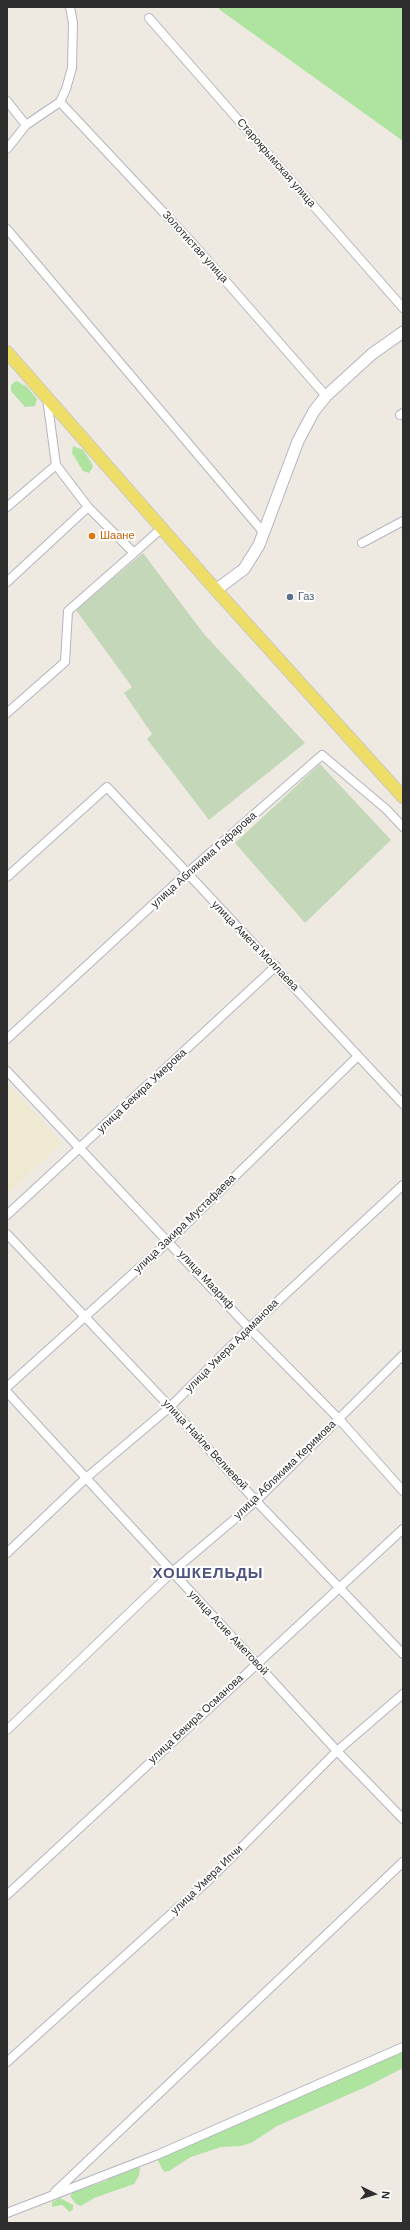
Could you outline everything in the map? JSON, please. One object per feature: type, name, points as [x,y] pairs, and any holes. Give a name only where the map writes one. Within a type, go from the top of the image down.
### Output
[{"type":"main road","points":[[216,590],[244,569],[259,545],[298,441],[314,411],[326,396],[372,354],[403,332]]},
{"type":"main road","points":[[8,355],[163,527],[216,590],[403,796]]},
{"type":"street","points":[[7,148],[26,125],[60,102],[66,89],[72,68],[73,23],[70,7]]},
{"type":"street","name":"Старокрымская улица","points":[[149,18],[403,308]]},
{"type":"street","points":[[7,101],[26,125]]},
{"type":"street","name":"Золотистая улица","points":[[60,102],[195,246],[326,396]]},
{"type":"street","points":[[7,229],[264,533]]},
{"type":"street","points":[[47,398],[56,466],[88,507],[134,553]]},
{"type":"street","points":[[7,507],[56,466]]},
{"type":"street","points":[[7,582],[88,507]]},
{"type":"street","points":[[362,543],[403,521]]},
{"type":"street","points":[[7,713],[65,662],[68,611],[163,527]]},
{"type":"street","name":"улица Аблякима Гафарова","points":[[7,1039],[186,874],[322,755],[386,809],[403,827]]},
{"type":"street","name":"улица Амета Моллаева","points":[[7,877],[107,787],[186,874],[276,966],[403,1104]]},
{"type":"street","name":"улица Бекира Умерова","points":[[7,1215],[276,966]]},
{"type":"street","name":"улица Закира Мустафаева","points":[[7,1387],[169,1241],[358,1056]]},
{"type":"street","name":"улица Маариф","points":[[7,1071],[169,1241],[249,1328],[339,1419],[403,1491]]},
{"type":"street","name":"улица Умера Адаманова","points":[[7,1554],[86,1478],[170,1407],[249,1328],[403,1185]]},
{"type":"street","name":"улица Найле Велиевой","points":[[7,1234],[84,1318],[170,1407],[256,1501],[403,1654]]},
{"type":"street","name":"улица Аблякима Керимова","points":[[7,1730],[172,1572],[256,1501],[403,1355]]},
{"type":"street","name":"улица Асие Аметовой","points":[[7,1392],[337,1751],[403,1819]]},
{"type":"street","name":"улица Бекира Османова","points":[[7,1895],[256,1663],[403,1529]]},
{"type":"street","name":"улица Умера Ипчи","points":[[7,2062],[211,1878],[337,1751],[403,1694]]},
{"type":"street","points":[[55,2192],[403,1862]]},
{"type":"street","points":[[7,2213],[55,2192],[157,2155],[403,2047]]},
{"type":"shaded area","points":[[7,1083],[62,1143],[7,1194]]},
{"type":"green space","points":[[218,7],[403,7],[403,141],[220,10]]},
{"type":"green space","points":[[16,381],[26,386],[37,399],[35,406],[25,407],[11,391],[11,385]]},
{"type":"green space","points":[[73,446],[83,450],[91,462],[93,467],[89,473],[83,471],[72,453]]},
{"type":"green space","points":[[143,553],[204,634],[305,743],[209,820],[147,739],[152,734],[124,693],[132,687],[76,610]]},
{"type":"green space","points":[[320,764],[391,840],[305,923],[235,843]]},
{"type":"green space","points":[[403,2052],[403,2068],[368,2086],[277,2126],[251,2143],[241,2146],[221,2147],[191,2157],[169,2171],[164,2172],[157,2159]]},
{"type":"green space","points":[[137,2165],[140,2169],[139,2176],[134,2184],[94,2198],[81,2206],[76,2204],[70,2196],[73,2192],[106,2181],[118,2173]]},
{"type":"green space","points":[[60,2198],[73,2205],[73,2209],[70,2212],[62,2205],[52,2207],[52,2202]]},
{"type":"place","name":"Шаане","points":[[92,536]]},
{"type":"place","name":"Газ","points":[[290,597]]},
{"type":"district","name":"ХОШКЕЛЬДЫ","points":[[208,1574]]}]
